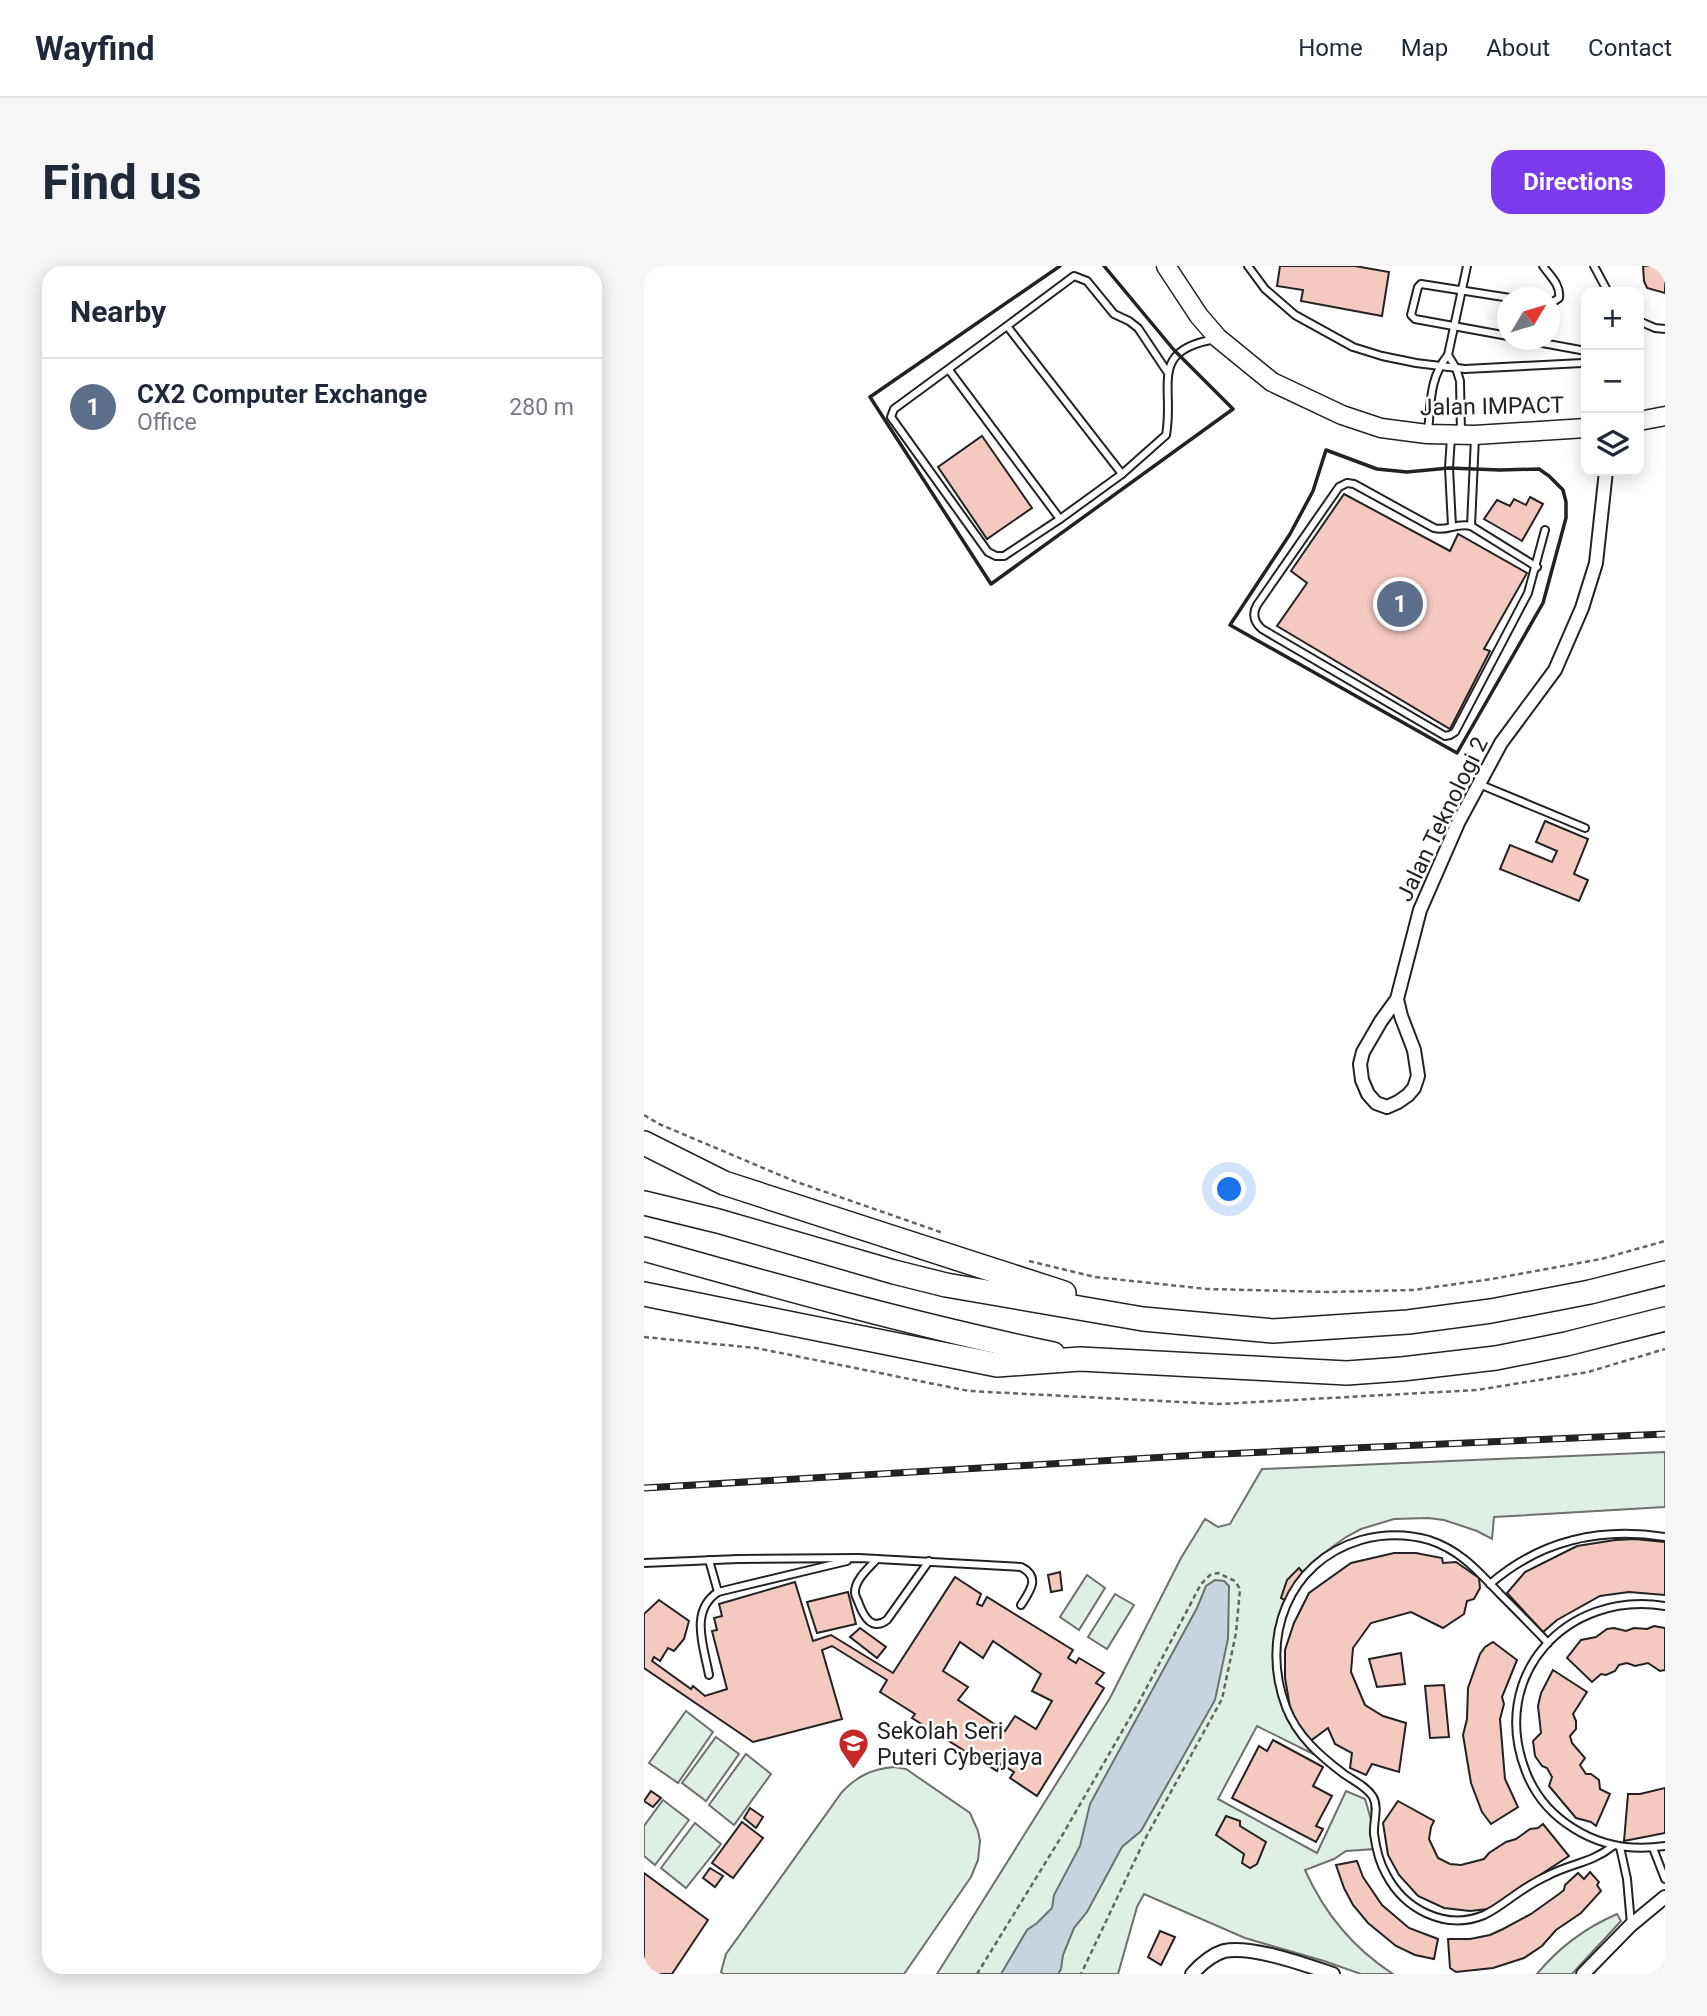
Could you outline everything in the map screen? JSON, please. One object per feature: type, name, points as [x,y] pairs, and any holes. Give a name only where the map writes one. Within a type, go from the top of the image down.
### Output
[{"type":"highway","points":[[644,1143],[724,1183],[1143,1319]]},
{"type":"highway","points":[[644,1203],[946,1285],[1143,1319],[1273,1331],[1394,1323],[1491,1311],[1590,1292],[1665,1273]]},
{"type":"highway","points":[[644,1249],[814,1297],[986,1340],[1080,1359]]},
{"type":"highway","points":[[644,1294],[998,1365],[1080,1359],[1347,1373],[1415,1368],[1496,1357],[1566,1345],[1665,1319]]},
{"type":"street","name":"Jalan IMPACT","points":[[1166,266],[1199,316],[1218,338],[1272,382],[1342,415],[1381,428],[1427,434],[1462,435],[1581,428]]},
{"type":"street","points":[[1644,420],[1665,416]]},
{"type":"street","name":"Jalan Teknologi 2","points":[[1397,999],[1414,1050],[1418,1076],[1408,1095],[1387,1107],[1376,1103],[1368,1094],[1362,1080],[1360,1064],[1363,1052],[1397,999],[1420,910],[1458,823],[1501,743],[1555,670],[1596,563],[1605,476]]},
{"type":"street","points":[[1583,1974],[1631,1926],[1665,1897]]},
{"type":"street","points":[[1192,1974],[1215,1954],[1238,1950],[1256,1952],[1333,1974]]},
{"type":"lane","points":[[1248,266],[1265,289],[1294,315],[1353,347],[1382,356],[1465,369],[1581,363]]},
{"type":"lane","points":[[1427,434],[1433,383],[1439,366],[1448,355],[1467,266]]},
{"type":"lane","points":[[1543,266],[1558,287]]},
{"type":"lane","points":[[1594,266],[1605,287]]},
{"type":"lane","points":[[1168,373],[1138,328],[1114,314],[1087,281],[1073,276],[894,409],[891,417],[988,552],[1004,556],[1122,474],[1166,435],[1168,373],[1173,360],[1181,351],[1201,341],[1218,338]]},
{"type":"lane","points":[[1497,296],[1421,284],[1412,312],[1415,319],[1497,334]]},
{"type":"lane","points":[[1644,323],[1665,329]]},
{"type":"lane","points":[[1007,326],[1122,474]]},
{"type":"lane","points":[[1560,346],[1581,350]]},
{"type":"lane","points":[[1448,355],[1460,381],[1471,526]]},
{"type":"lane","points":[[948,370],[1060,519]]},
{"type":"lane","points":[[1452,526],[1449,468],[1462,435]]},
{"type":"lane","points":[[1536,567],[1471,526],[1463,524],[1434,528],[1354,484],[1347,483],[1339,487],[1254,611],[1257,624],[1445,736],[1450,735],[1455,732],[1523,604],[1536,567],[1545,530]]},
{"type":"lane","points":[[1479,784],[1585,828]]},
{"type":"lane","points":[[1490,1584],[1527,1557],[1564,1542],[1614,1534],[1665,1537]]},
{"type":"lane","points":[[1548,1643],[1475,1567],[1457,1553],[1414,1537],[1391,1536],[1353,1542],[1314,1566],[1295,1589],[1282,1616],[1276,1661],[1285,1706],[1291,1720],[1317,1752],[1371,1794],[1376,1805],[1374,1835],[1385,1872],[1399,1893],[1425,1913],[1460,1920],[1483,1915],[1539,1880],[1595,1858],[1617,1846]]},
{"type":"lane","points":[[709,1675],[700,1621],[702,1609],[718,1592],[859,1558]]},
{"type":"lane","points":[[644,1563],[859,1558],[1021,1567],[1032,1576],[1032,1583],[1021,1605]]},
{"type":"lane","points":[[877,1559],[863,1576],[855,1593],[863,1615],[874,1624],[887,1620],[929,1561]]},
{"type":"lane","points":[[709,1560],[718,1592]]},
{"type":"lane","points":[[1665,1606],[1632,1603],[1601,1608],[1572,1622],[1548,1643],[1530,1669],[1519,1699],[1517,1731],[1522,1763],[1536,1792],[1557,1816],[1583,1835],[1617,1846],[1665,1846]]},
{"type":"lane","points":[[1617,1846],[1627,1879],[1631,1926]]},
{"type":"lane","points":[[1653,1848],[1665,1879]]},
{"type":"path","points":[[644,1115],[659,1124],[793,1181],[943,1233]]},
{"type":"path","points":[[1020,1259],[1095,1277],[1207,1289],[1329,1292],[1413,1290],[1601,1259],[1665,1241]]},
{"type":"path","points":[[977,1974],[1063,1834],[1139,1702],[1201,1584],[1210,1575],[1218,1573],[1228,1576],[1240,1589],[1236,1633],[1222,1699],[1145,1839],[1081,1974]]},
{"type":"green space","points":[[1665,1452],[1665,1507],[1494,1517],[1492,1539],[1444,1520],[1394,1519],[1361,1529],[1346,1537],[1320,1556],[1299,1582],[1280,1628],[1279,1678],[1294,1726],[1311,1753],[1257,1726],[1218,1799],[1317,1853],[1346,1791],[1365,1799],[1372,1823],[1375,1849],[1346,1851],[1334,1859],[1305,1870],[1331,1916],[1353,1942],[1393,1974],[1361,1974],[1245,1938],[1144,1894],[1137,1907],[1118,1974],[937,1974],[1110,1698],[1181,1558],[1205,1519],[1218,1527],[1230,1524],[1262,1469]]},
{"type":"green space","points":[[1087,1575],[1105,1588],[1079,1630],[1060,1617]]},
{"type":"green space","points":[[1115,1594],[1134,1605],[1107,1649],[1088,1637]]},
{"type":"green space","points":[[686,1711],[713,1732],[678,1783],[649,1763]]},
{"type":"green space","points":[[716,1737],[739,1754],[706,1801],[682,1783]]},
{"type":"green space","points":[[746,1754],[771,1774],[734,1825],[709,1805]]},
{"type":"green space","points":[[894,1767],[906,1769],[970,1813],[980,1841],[978,1860],[971,1877],[904,1974],[721,1972],[726,1954],[842,1792],[865,1774]]},
{"type":"green space","points":[[663,1800],[689,1820],[655,1865],[644,1856],[644,1826]]},
{"type":"green space","points":[[695,1823],[721,1844],[686,1888],[661,1868]]},
{"type":"green space","points":[[1617,1914],[1621,1921],[1572,1974],[1537,1974],[1573,1939]]},
{"type":"shaded area","points":[[1215,1580],[1224,1581],[1229,1586],[1228,1639],[1215,1700],[1141,1831],[1122,1847],[1087,1912],[1074,1928],[1058,1974],[1001,1974],[1027,1930],[1052,1908],[1054,1895],[1080,1846],[1090,1804],[1197,1608],[1206,1586]]},
{"type":"building","points":[[1280,266],[1355,266],[1389,272],[1382,316],[1301,301],[1303,290],[1277,286]]},
{"type":"building","points":[[1643,266],[1665,266],[1665,293],[1647,288]]},
{"type":"building","points":[[982,436],[1032,508],[987,539],[938,467]]},
{"type":"building","points":[[1344,494],[1450,551],[1458,534],[1527,573],[1484,649],[1490,651],[1450,729],[1277,626],[1307,583],[1291,571]]},
{"type":"building","points":[[1530,497],[1543,504],[1522,541],[1484,519],[1497,500],[1510,506],[1514,499],[1526,505]]},
{"type":"building","points":[[1545,821],[1588,839],[1574,874],[1588,880],[1579,901],[1500,869],[1510,845],[1552,862],[1557,851],[1536,842]]},
{"type":"building","points":[[1635,1539],[1665,1542],[1665,1595],[1629,1592],[1600,1596],[1557,1620],[1543,1632],[1507,1593],[1525,1572],[1577,1546]]},
{"type":"building","points":[[1394,1553],[1416,1553],[1442,1558],[1443,1563],[1456,1562],[1479,1578],[1480,1588],[1474,1599],[1467,1601],[1464,1614],[1443,1628],[1411,1612],[1371,1623],[1353,1648],[1351,1672],[1365,1705],[1383,1716],[1406,1723],[1399,1772],[1372,1764],[1366,1775],[1350,1768],[1352,1753],[1335,1744],[1328,1728],[1309,1742],[1291,1713],[1285,1678],[1285,1650],[1294,1623],[1309,1593],[1351,1563]]},
{"type":"building","points":[[1299,1568],[1305,1575],[1288,1602],[1281,1598],[1287,1580]]},
{"type":"building","points":[[1060,1572],[1062,1590],[1051,1592],[1048,1575]]},
{"type":"building","points":[[955,1577],[981,1594],[977,1604],[982,1606],[987,1597],[1073,1650],[1068,1658],[1076,1663],[1079,1658],[1104,1673],[1096,1683],[1104,1688],[1037,1796],[1010,1778],[1014,1772],[1001,1764],[997,1771],[912,1718],[915,1714],[880,1692],[887,1680],[832,1646],[822,1650],[842,1719],[753,1742],[644,1668],[644,1614],[659,1600],[689,1621],[684,1639],[674,1651],[668,1648],[660,1661],[654,1657],[652,1661],[705,1696],[727,1689],[712,1631],[717,1630],[714,1618],[722,1616],[719,1604],[795,1582],[813,1641],[831,1635],[893,1673]],"holes":[[[993,1641],[1041,1674],[1032,1691],[1052,1701],[1036,1729],[1015,1716],[1005,1731],[958,1700],[968,1687],[943,1671],[960,1642],[983,1658]]]},
{"type":"building","points":[[848,1592],[856,1624],[817,1633],[807,1602]]},
{"type":"building","points":[[1654,1626],[1665,1628],[1665,1670],[1660,1671],[1648,1663],[1635,1666],[1627,1663],[1619,1665],[1615,1671],[1606,1675],[1601,1674],[1592,1682],[1567,1658],[1581,1640],[1596,1637],[1607,1629],[1626,1631]]},
{"type":"building","points":[[860,1628],[886,1647],[877,1658],[850,1637]]},
{"type":"building","points":[[1493,1642],[1517,1660],[1502,1697],[1504,1704],[1500,1719],[1505,1779],[1518,1807],[1491,1824],[1482,1812],[1471,1783],[1463,1735],[1467,1719],[1468,1688],[1480,1654]]},
{"type":"building","points":[[1401,1653],[1405,1684],[1377,1687],[1369,1659]]},
{"type":"building","points":[[1553,1670],[1587,1692],[1573,1714],[1576,1729],[1570,1736],[1572,1743],[1585,1758],[1580,1765],[1586,1774],[1599,1780],[1600,1789],[1610,1794],[1596,1826],[1576,1818],[1549,1786],[1552,1777],[1535,1756],[1533,1741],[1541,1733],[1538,1706],[1541,1693]]},
{"type":"building","points":[[1444,1685],[1449,1737],[1430,1738],[1425,1686]]},
{"type":"building","points":[[1273,1740],[1323,1767],[1313,1786],[1332,1796],[1316,1826],[1323,1829],[1316,1842],[1232,1798],[1259,1746],[1267,1751]]},
{"type":"building","points":[[1665,1788],[1665,1833],[1624,1841],[1628,1794]]},
{"type":"building","points":[[651,1791],[661,1798],[653,1807],[644,1801]]},
{"type":"building","points":[[1398,1801],[1434,1821],[1429,1839],[1438,1858],[1450,1864],[1461,1865],[1484,1859],[1506,1842],[1543,1824],[1569,1856],[1488,1909],[1470,1911],[1444,1908],[1418,1896],[1399,1875],[1388,1855],[1383,1823]]},
{"type":"building","points":[[750,1808],[763,1817],[756,1828],[744,1818]]},
{"type":"building","points":[[1226,1816],[1240,1821],[1240,1826],[1266,1842],[1257,1864],[1250,1868],[1242,1863],[1244,1854],[1216,1835]]},
{"type":"building","points":[[742,1822],[763,1838],[733,1878],[712,1863]]},
{"type":"building","points":[[1357,1861],[1363,1877],[1382,1905],[1409,1928],[1438,1939],[1434,1959],[1415,1955],[1396,1946],[1368,1923],[1353,1905],[1336,1865]]},
{"type":"building","points":[[710,1868],[723,1876],[715,1887],[703,1878]]},
{"type":"building","points":[[1590,1872],[1599,1882],[1597,1885],[1601,1891],[1581,1913],[1556,1930],[1542,1946],[1524,1958],[1493,1968],[1456,1972],[1450,1968],[1448,1939],[1470,1939],[1503,1929],[1531,1914],[1559,1894],[1578,1873],[1584,1879]]},
{"type":"building","points":[[644,1873],[708,1920],[672,1974],[644,1974]]},
{"type":"building","points":[[1160,1931],[1175,1937],[1161,1965],[1148,1957]]},
{"type":"railway","points":[[644,1488],[1200,1455],[1665,1434]]},
{"type":"wall","points":[[1060,266],[870,397],[991,584],[1233,409],[1174,350],[1104,266]]},
{"type":"wall","points":[[1326,450],[1377,469],[1407,472],[1449,468],[1539,469],[1563,490],[1566,518],[1543,603],[1457,753],[1230,625],[1290,534],[1313,491],[1326,450]]},
{"type":"place","name":"CX2 Computer Exchange","points":[[1400,604]]},
{"type":"place","name":"Sekolah Seri Puteri Cyberjaya","points":[[854,1771]]}]
